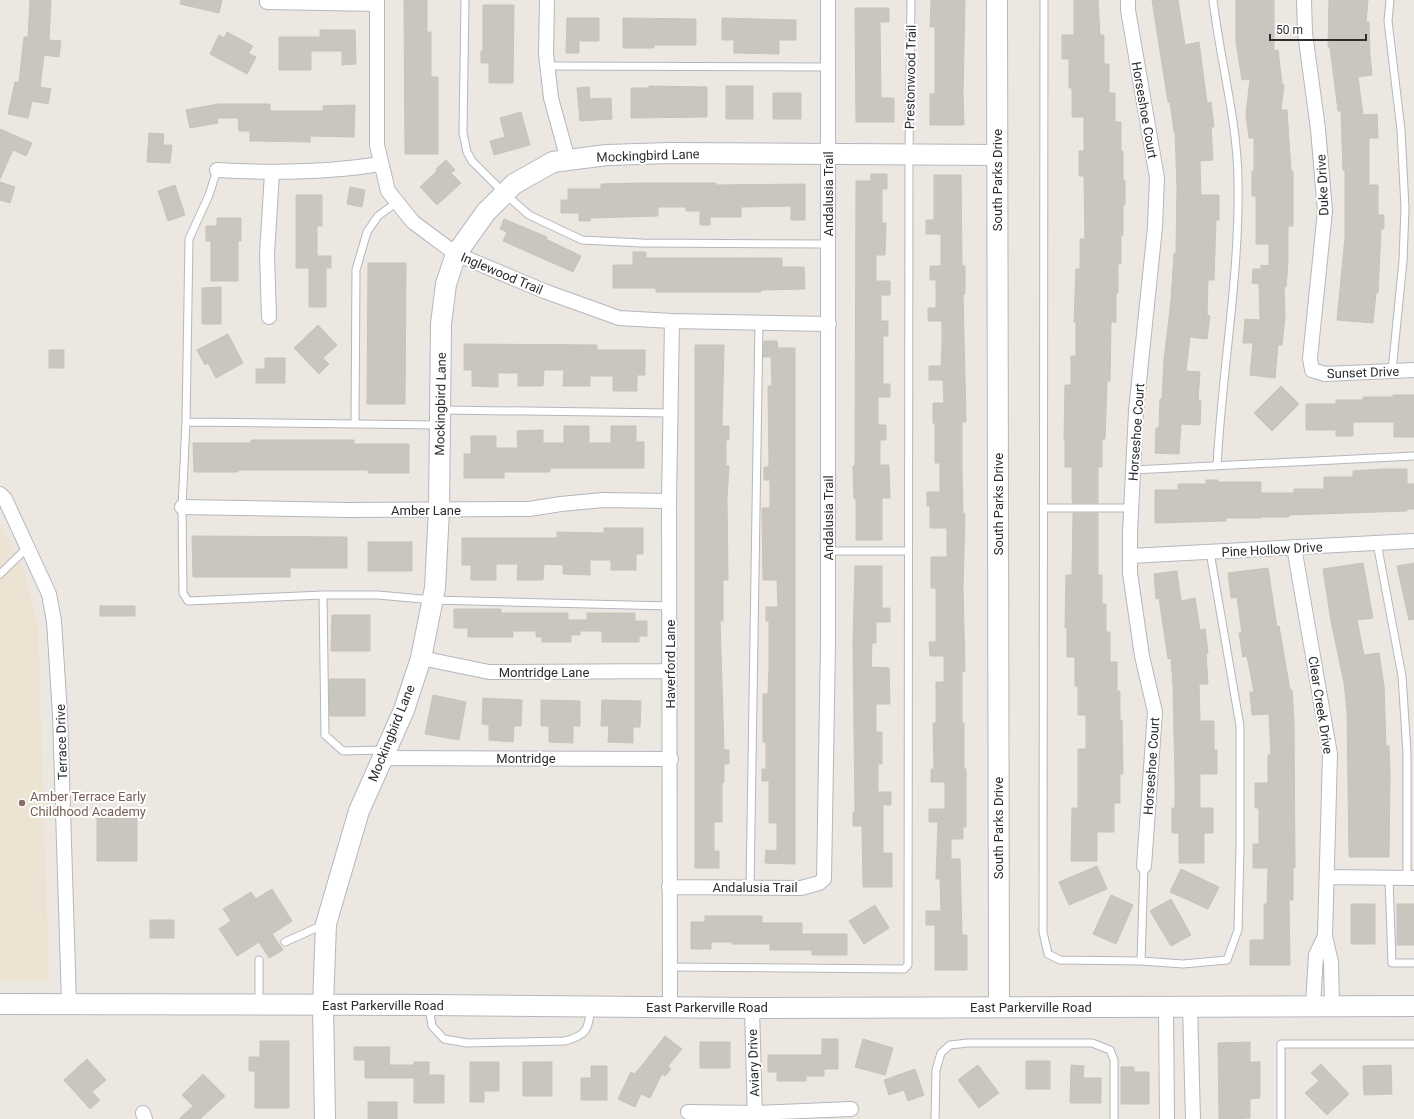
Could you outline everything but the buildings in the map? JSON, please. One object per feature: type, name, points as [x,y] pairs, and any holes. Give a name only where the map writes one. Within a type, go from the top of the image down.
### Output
[{"type":"street","points":[[547,0],[546,54],[551,98],[568,160]]},
{"type":"street","name":"Andalusia Trail","points":[[669,887],[802,888],[819,883],[824,879],[828,551],[828,0]]},
{"type":"street","name":"South Parks Drive","points":[[997,0],[999,1007]]},
{"type":"street","name":"Horseshoe Court","points":[[1128,0],[1128,10],[1157,178],[1155,226],[1136,411],[1130,556],[1130,573],[1142,656],[1155,712],[1144,866]]},
{"type":"street","name":"Duke Drive","points":[[1304,0],[1305,33],[1318,129],[1325,212],[1310,358],[1312,370]]},
{"type":"street","points":[[267,2],[377,2]]},
{"type":"street","name":"Inglewood Trail","points":[[377,2],[377,145],[380,164],[388,191],[413,222],[456,254],[544,291],[619,318],[672,321],[829,324]]},
{"type":"street","name":"Mockingbird Lane","points":[[326,1119],[323,1005],[327,923],[359,811],[383,754],[404,710],[421,658],[435,588],[439,510],[441,324],[446,284],[456,254],[486,212],[504,193],[514,184],[553,162],[607,155],[669,153],[997,155]]},
{"type":"street","points":[[217,170],[272,173],[348,169],[380,164]]},
{"type":"street","points":[[269,316],[267,254],[272,173]]},
{"type":"street","name":"Haverford Lane","points":[[670,1007],[669,887],[671,759],[669,672],[669,501],[672,321]]},
{"type":"street","name":"Sunset Drive","points":[[1312,370],[1325,374],[1414,370]]},
{"type":"street","name":"Terrace Drive","points":[[0,494],[5,499],[29,547],[49,594],[54,620],[60,714],[69,1004]]},
{"type":"street","name":"Amber Lane","points":[[182,507],[348,510],[529,509],[603,500],[669,501]]},
{"type":"street","name":"Pine Hollow Drive","points":[[1130,556],[1414,541]]},
{"type":"street","name":"Clear Creek Drive","points":[[1294,547],[1330,754],[1325,936],[1331,962],[1323,1005]]},
{"type":"street","name":"Montridge Lane","points":[[421,658],[489,672],[669,672]]},
{"type":"street","name":"Montridge","points":[[383,754],[671,759]]},
{"type":"street","points":[[1327,877],[1410,878]]},
{"type":"street","name":"Clear Creek Drive","points":[[1323,1005],[1316,955],[1325,936]]},
{"type":"street","name":"East Parkerville Road","points":[[0,1004],[428,1005],[752,1008],[1190,1005],[1414,1006]]},
{"type":"street","points":[[1190,1005],[1192,1119]]},
{"type":"street","points":[[1166,1006],[1167,1119]]},
{"type":"street","name":"Aviary Drive","points":[[752,1008],[755,1116]]},
{"type":"street","points":[[688,1112],[755,1116],[851,1109]]},
{"type":"lane","points":[[465,0],[463,133],[467,152],[472,161],[504,193],[529,215],[582,240],[642,243],[828,244]]},
{"type":"lane","name":"Prestonwood Trail","points":[[670,967],[904,969],[908,965],[909,154],[911,0]]},
{"type":"lane","points":[[1044,0],[1042,932],[1048,954],[1060,960],[1141,961],[1183,964],[1227,960],[1238,930],[1240,726],[1210,552]]},
{"type":"lane","points":[[1213,0],[1234,129],[1238,179],[1237,247],[1220,408],[1217,466]]},
{"type":"lane","points":[[1390,0],[1388,22],[1401,130],[1404,208],[1403,261],[1392,371]]},
{"type":"lane","points":[[548,66],[828,67]]},
{"type":"lane","points":[[217,170],[209,195],[189,239],[186,422],[182,507],[183,593],[188,601],[323,595],[378,595],[433,600],[669,606]]},
{"type":"lane","points":[[355,424],[356,270],[367,232],[378,216],[397,202]]},
{"type":"lane","points":[[750,888],[758,322]]},
{"type":"lane","points":[[186,422],[355,424],[440,418],[671,413]]},
{"type":"lane","points":[[1133,470],[1414,456]]},
{"type":"lane","points":[[1044,508],[1131,508]]},
{"type":"lane","points":[[1377,543],[1402,676],[1407,753],[1410,878]]},
{"type":"lane","points":[[0,574],[29,547]]},
{"type":"lane","points":[[828,551],[908,551]]},
{"type":"lane","points":[[323,595],[325,734],[343,751],[383,754]]},
{"type":"lane","points":[[1141,961],[1144,866]]},
{"type":"lane","points":[[1389,878],[1392,963],[1414,963]]},
{"type":"lane","points":[[285,942],[327,923]]},
{"type":"lane","points":[[259,960],[259,1005]]},
{"type":"lane","points":[[428,1005],[432,1026],[444,1039],[467,1043],[565,1042],[579,1037],[588,1028],[591,1006]]},
{"type":"lane","points":[[935,1119],[936,1070],[941,1052],[950,1045],[1022,1042],[1092,1043],[1110,1050],[1114,1060],[1114,1119]]},
{"type":"lane","points":[[1281,1119],[1281,1044],[1414,1044]]},
{"type":"shaded area","name":"Amber Terrace Early Childhood Academy","points":[[0,522],[25,573],[38,625],[49,981],[0,981]]},
{"type":"place","name":"Amber Terrace Early Childhood Academy","points":[[22,803]]}]
